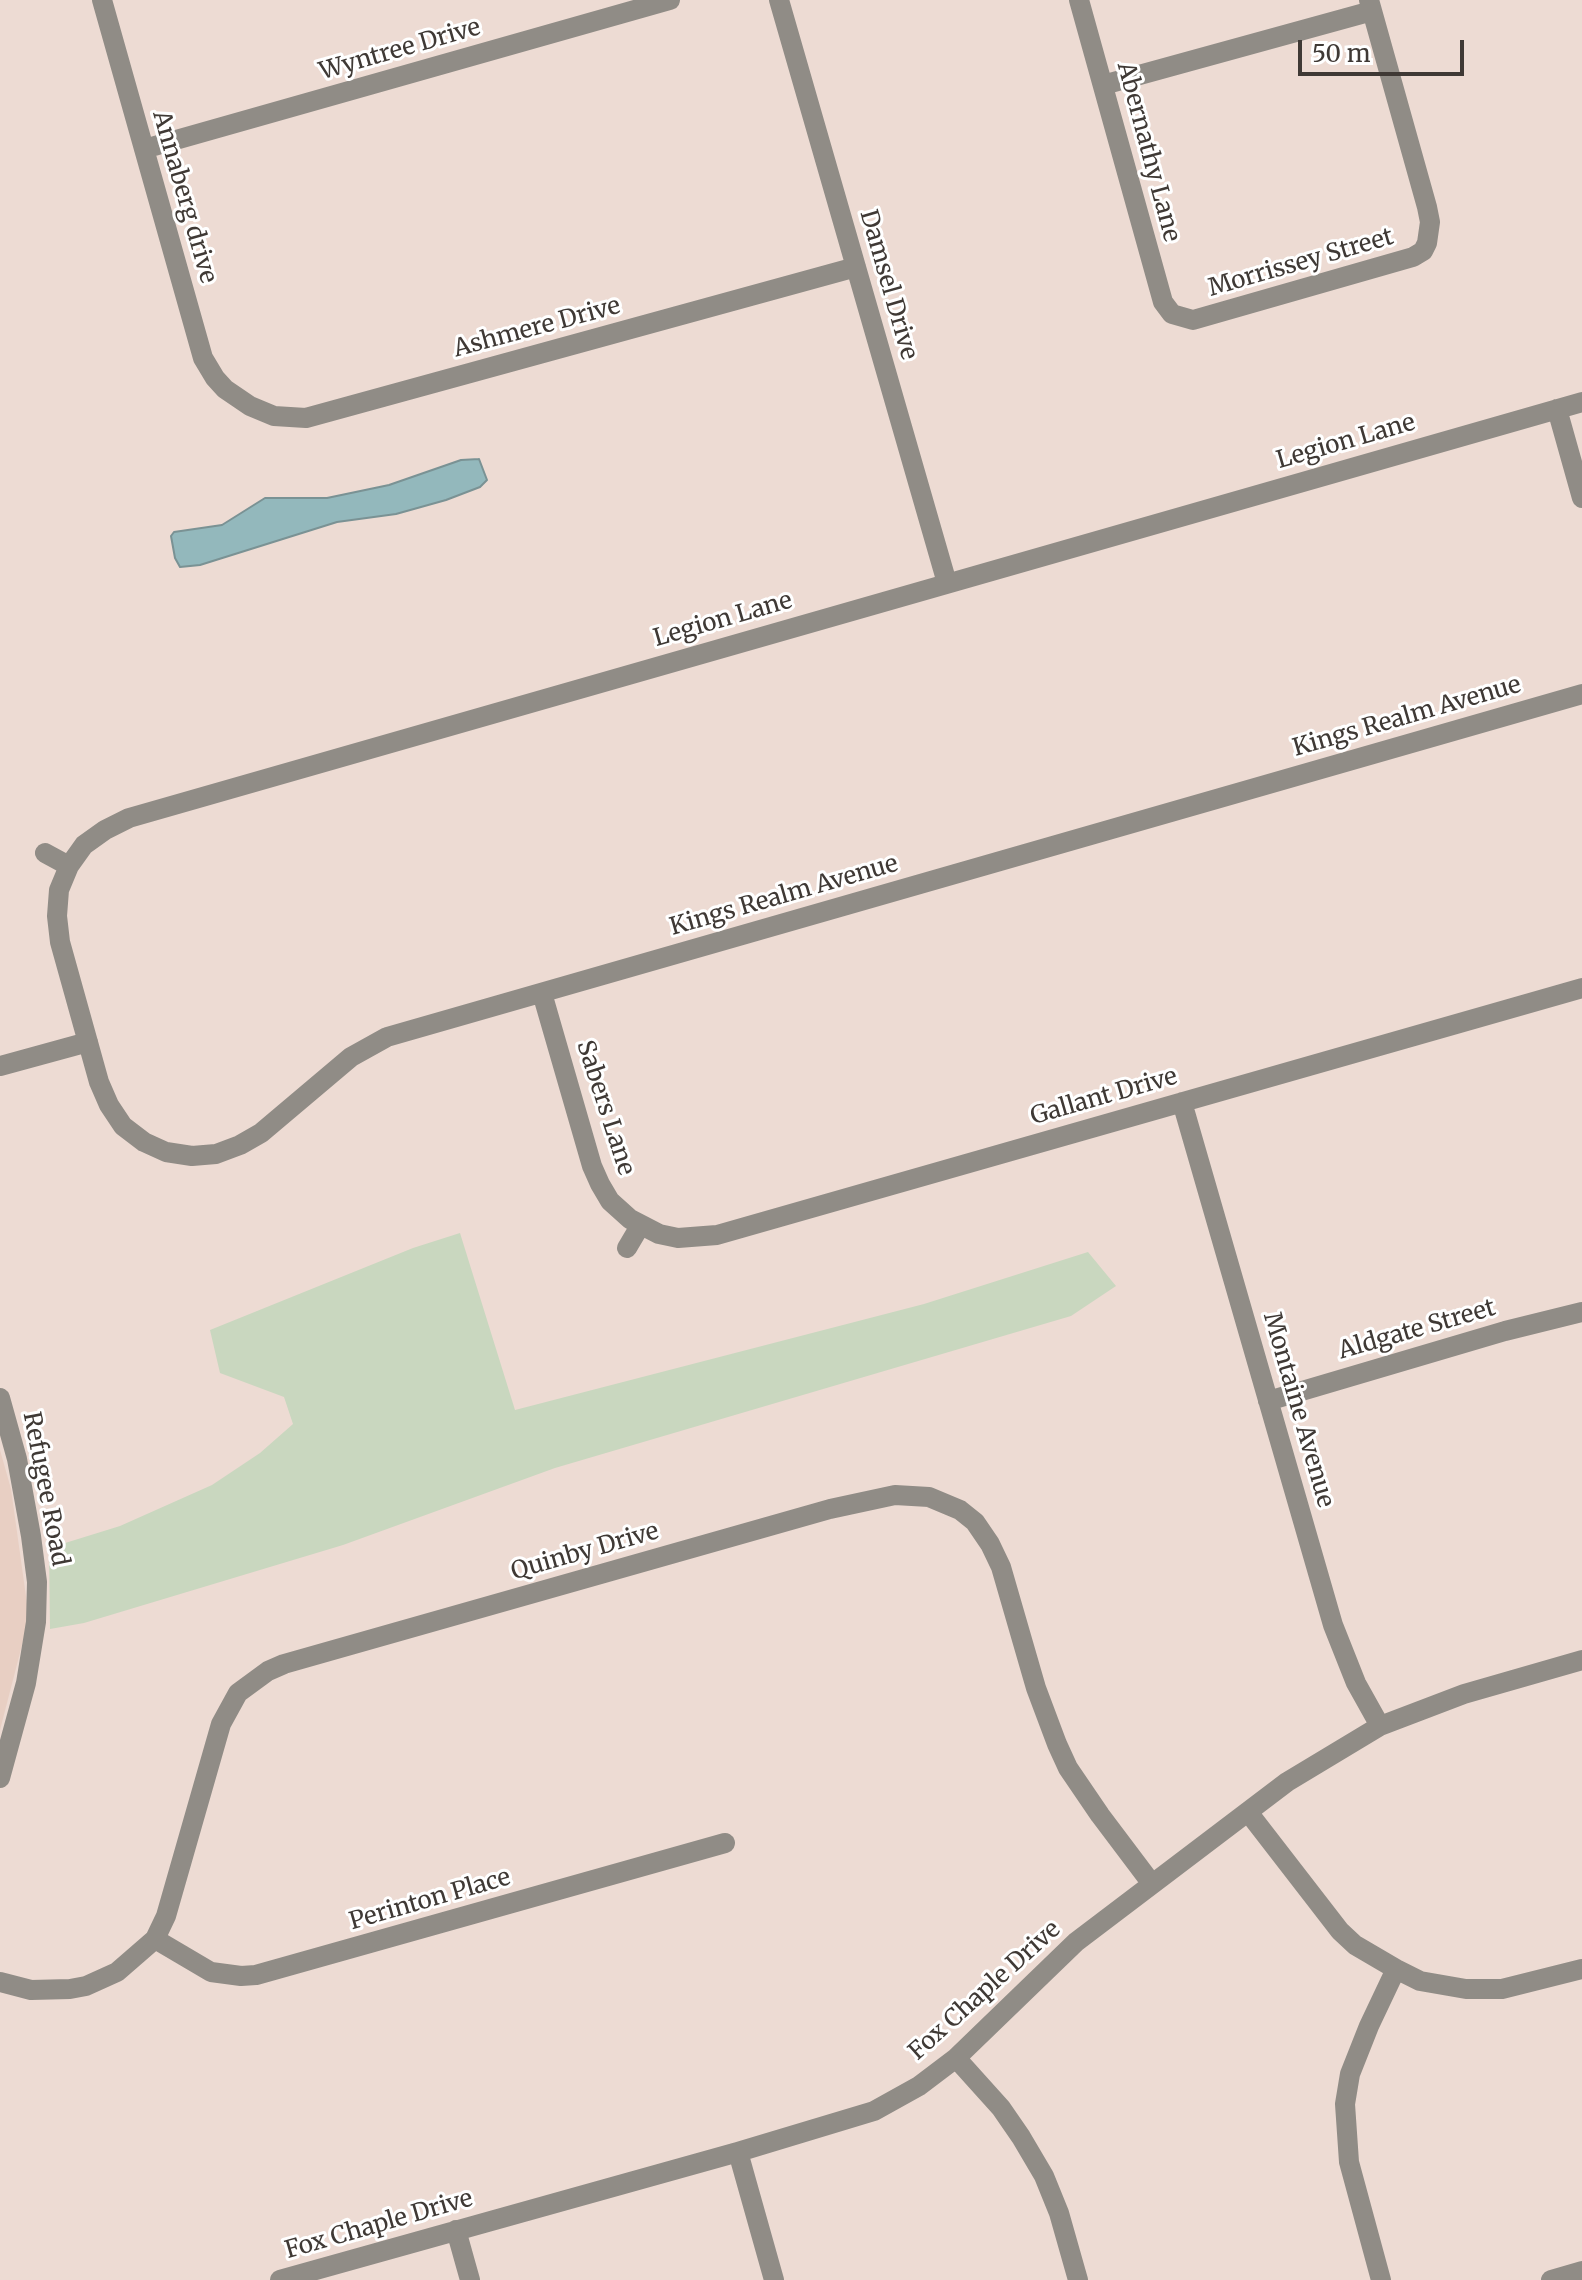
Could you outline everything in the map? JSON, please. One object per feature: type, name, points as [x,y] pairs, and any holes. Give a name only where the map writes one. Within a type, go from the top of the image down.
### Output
[{"type":"street","name":"Annaberg drive","points":[[102,0],[203,358],[215,378],[236,397]]},
{"type":"street","name":"Wyntree Drive","points":[[144,149],[670,0]]},
{"type":"street","name":"Damsel Drive","points":[[779,0],[947,583]]},
{"type":"street","name":"Abernathy Lane","points":[[1079,0],[1154,275],[1163,302],[1172,314]]},
{"type":"street","points":[[1103,85],[1370,5]]},
{"type":"street","name":"Morrissey Street","points":[[1172,314],[1183,319],[1202,319],[1413,257],[1423,251],[1430,234],[1430,222],[1370,5]]},
{"type":"street","name":"Ashmere Drive","points":[[236,397],[274,416],[306,418],[856,267]]},
{"type":"street","name":"Legion Lane","points":[[88,1042],[60,942],[57,916],[59,890],[69,866],[84,845],[129,818],[1582,402]]},
{"type":"street","points":[[1557,409],[1582,498]]},
{"type":"street","name":"Kings Realm Avenue","points":[[88,1042],[99,1082],[123,1126],[144,1142],[166,1152],[192,1156],[216,1154],[261,1133],[351,1057],[387,1037],[1582,694]]},
{"type":"street","points":[[45,853],[69,866]]},
{"type":"street","name":"Gallant Drive","points":[[640,1226],[678,1238],[717,1235],[1582,988]]},
{"type":"street","name":"Sabers Lane","points":[[542,993],[592,1166],[610,1201],[640,1226]]},
{"type":"street","points":[[0,1066],[88,1042]]},
{"type":"street","name":"Montaine Avenue","points":[[1182,1102],[1333,1625],[1356,1683],[1380,1726]]},
{"type":"street","points":[[627,1248],[640,1226]]},
{"type":"street","name":"Aldgate Street","points":[[1268,1401],[1505,1331],[1582,1312]]},
{"type":"street","name":"Refugee Road","points":[[0,1398],[17,1459],[37,1582],[36,1622],[26,1683],[0,1778]]},
{"type":"street","name":"Quinby Drive","points":[[0,1982],[31,1990],[86,1986],[117,1972],[155,1939],[166,1916],[221,1724],[238,1693],[268,1671],[830,1509],[895,1495],[929,1497],[953,1506],[975,1522],[990,1544],[1001,1567],[1036,1688],[1068,1768],[1152,1884]]},
{"type":"street","name":"Fox Chaple Drive","points":[[280,2280],[874,2111],[919,2086],[956,2058],[1076,1942],[1287,1782],[1380,1726],[1464,1694],[1582,1660]]},
{"type":"street","points":[[1248,1812],[1340,1931],[1355,1945],[1420,1981],[1466,1989],[1502,1989],[1582,1969]]},
{"type":"street","name":"Perinton Place","points":[[155,1939],[211,1972],[233,1976],[256,1975],[725,1843]]},
{"type":"street","points":[[1381,2280],[1349,2162],[1345,2104],[1350,2074],[1396,1969]]},
{"type":"street","points":[[956,2058],[1001,2108],[1044,2176],[1059,2213],[1078,2280]]},
{"type":"street","points":[[738,2152],[774,2280]]},
{"type":"street","points":[[456,2230],[470,2280]]},
{"type":"street","points":[[1551,2280],[1582,2271]]},
{"type":"shaded area","points":[[0,1450],[11,1489],[29,1618],[0,1730]]},
{"type":"green space","points":[[460,1233],[515,1410],[924,1304],[1088,1252],[1116,1286],[1071,1316],[555,1468],[343,1545],[84,1623],[50,1629],[49,1548],[120,1526],[212,1485],[260,1453],[293,1424],[284,1397],[220,1373],[210,1330],[413,1248]]},
{"type":"water","points":[[479,459],[487,480],[480,487],[446,500],[396,514],[337,522],[200,565],[180,567],[175,558],[171,536],[174,532],[222,525],[265,498],[327,498],[389,485],[461,460]]}]
